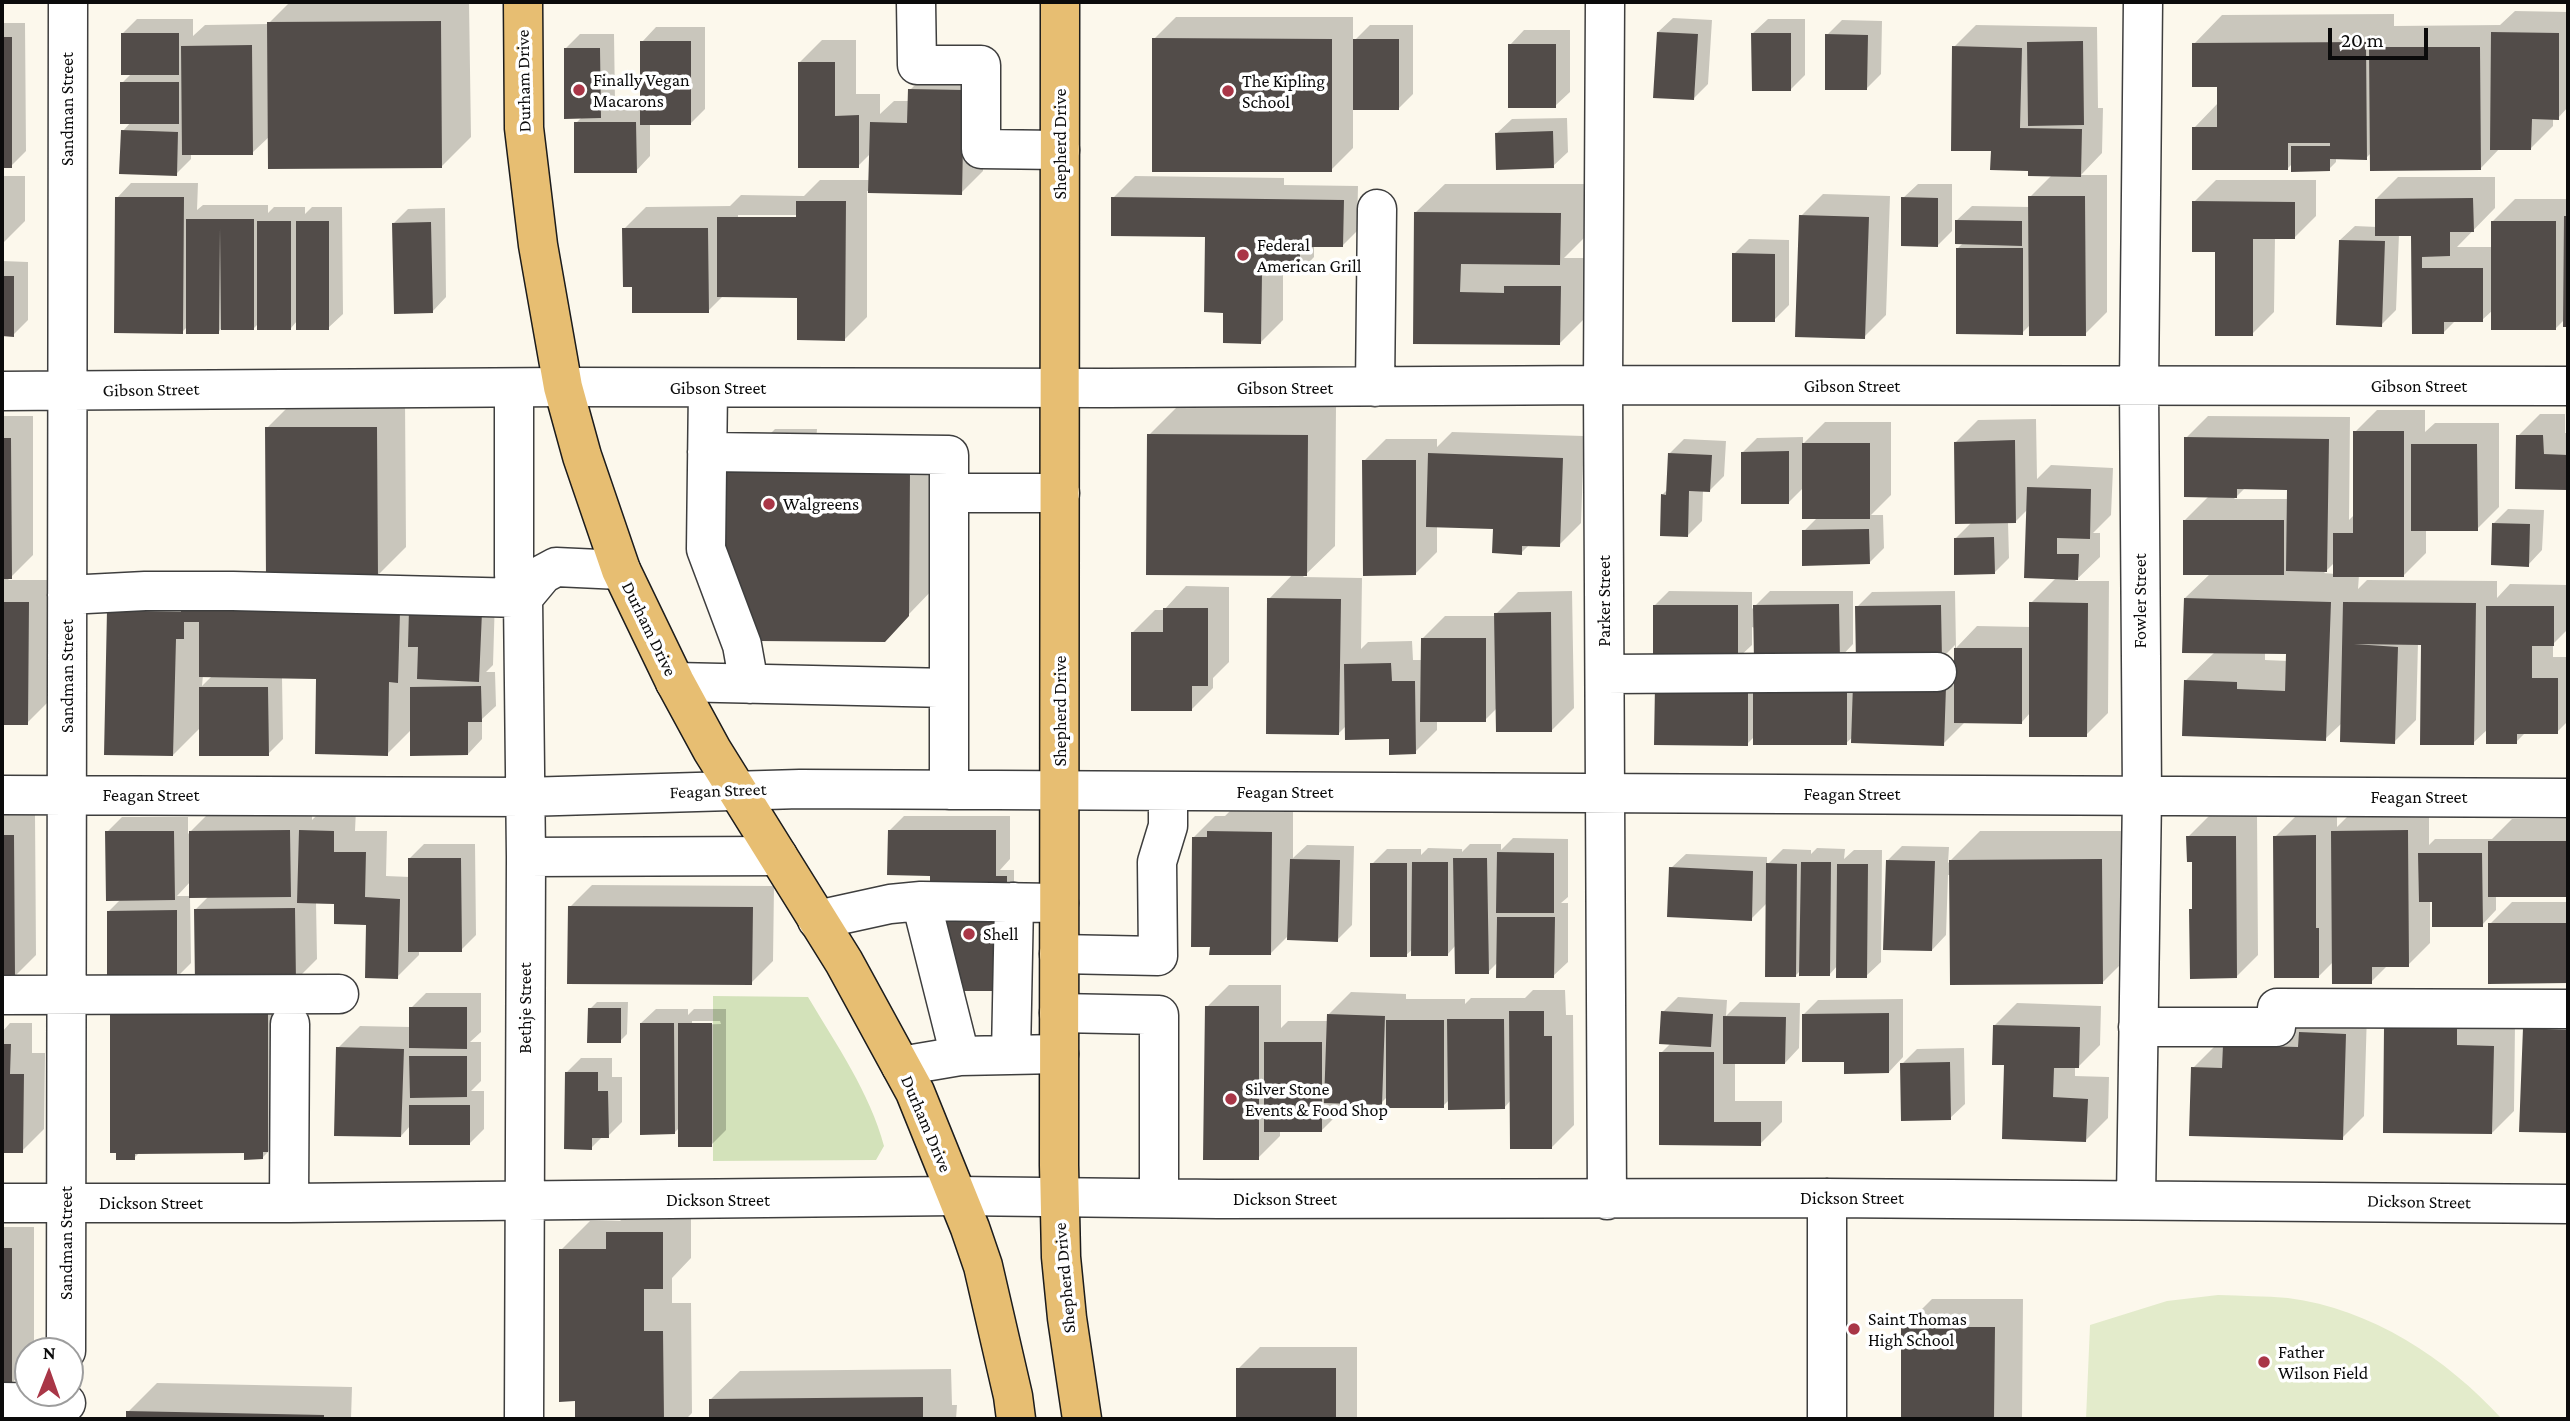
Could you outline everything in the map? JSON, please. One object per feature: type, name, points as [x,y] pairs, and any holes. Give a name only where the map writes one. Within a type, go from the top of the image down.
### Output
[{"type":"main road","name":"Durham Drive","points":[[523,2],[524,128],[538,245],[563,387],[582,457],[621,570],[675,682],[735,790],[844,962],[901,1066],[915,1093],[956,1196]]},
{"type":"main road","name":"Shepherd Drive","points":[[1060,2],[1059,1197],[1067,1318],[1082,1419]]},
{"type":"main road","points":[[956,1196],[983,1266],[1016,1419]]},
{"type":"street","name":"Sandman Street","points":[[66,1337],[68,2]]},
{"type":"street","points":[[916,2],[917,65],[981,65],[981,149],[1060,150]]},
{"type":"street","name":"Parker Street","points":[[1605,2],[1603,386],[1607,1199]]},
{"type":"street","name":"Fowler Street","points":[[2136,1199],[2142,795],[2139,387],[2143,2]]},
{"type":"street","points":[[1375,387],[1377,209]]},
{"type":"street","name":"Gibson Street","points":[[2,391],[563,387],[2568,386]]},
{"type":"street","name":"Bethje Street","points":[[514,388],[514,575],[523,598],[526,857],[524,1419]]},
{"type":"street","points":[[708,388],[706,549],[742,645],[749,684]]},
{"type":"street","points":[[707,452],[949,455],[949,790]]},
{"type":"street","points":[[949,493],[1060,493]]},
{"type":"street","points":[[67,595],[145,591],[233,591],[523,598],[543,574],[555,566],[621,570]]},
{"type":"street","points":[[1605,674],[1937,672]]},
{"type":"street","points":[[675,682],[949,688]]},
{"type":"street","name":"Feagan Street","points":[[2,795],[524,797],[735,790],[1060,790],[2568,798]]},
{"type":"street","points":[[1059,954],[1158,956],[1157,862],[1168,826],[1168,792]]},
{"type":"street","points":[[526,857],[778,856]]},
{"type":"street","points":[[817,920],[890,904],[921,901],[1059,903]]},
{"type":"street","points":[[921,901],[960,1055]]},
{"type":"street","points":[[1011,1055],[1014,902]]},
{"type":"street","points":[[2,995],[339,994]]},
{"type":"street","points":[[2138,1027],[2276,1027],[2277,1008],[2568,1009]]},
{"type":"street","points":[[1059,1013],[1158,1015],[1159,1198]]},
{"type":"street","points":[[289,1203],[290,1024]]},
{"type":"street","points":[[901,1066],[960,1055],[1059,1054]]},
{"type":"street","name":"Dickson Street","points":[[2,1203],[289,1203],[956,1196],[2136,1199],[2568,1204]]},
{"type":"street","points":[[1827,1198],[1827,1419]]},
{"type":"green space","points":[[713,996],[808,997],[851,1069],[878,1126],[884,1146],[876,1160],[713,1161]]},
{"type":"green space","name":"Father Wilson Field","points":[[2218,1295],[2288,1298],[2349,1313],[2378,1325],[2432,1357],[2457,1376],[2502,1419],[2086,1419],[2090,1325],[2167,1301]]},
{"type":"building","points":[[441,21],[442,168],[268,169],[267,22]]},
{"type":"building","points":[[1657,32],[1698,34],[1694,100],[1653,98]]},
{"type":"building","points":[[2491,32],[2559,33],[2559,120],[2532,119],[2531,150],[2490,150]]},
{"type":"building","points":[[121,33],[179,33],[179,75],[121,75]]},
{"type":"building","points":[[1751,33],[1791,33],[1791,91],[1752,91]]},
{"type":"building","points":[[1825,34],[1868,35],[1867,90],[1825,90]]},
{"type":"building","points":[[2,37],[12,37],[12,168],[2,168]]},
{"type":"building","points":[[1152,38],[1332,39],[1332,172],[1152,172]]},
{"type":"building","points":[[1353,39],[1399,39],[1399,110],[1353,110]]},
{"type":"building","points":[[640,41],[691,41],[691,125],[640,125]]},
{"type":"building","points":[[2083,41],[2084,125],[2028,126],[2027,42]]},
{"type":"building","points":[[2366,42],[2367,160],[2330,159],[2330,171],[2291,172],[2291,146],[2330,146],[2330,143],[2288,143],[2288,170],[2192,170],[2192,127],[2217,127],[2217,87],[2192,87],[2192,43]]},
{"type":"building","points":[[1508,44],[1556,44],[1556,108],[1508,108]]},
{"type":"building","points":[[252,45],[253,155],[182,155],[181,46]]},
{"type":"building","points":[[1952,46],[2022,48],[2020,128],[2082,129],[2081,177],[2028,176],[2028,171],[1990,170],[1991,151],[1951,151]]},
{"type":"building","points":[[2369,47],[2480,47],[2481,170],[2370,171]]},
{"type":"building","points":[[564,48],[600,48],[601,118],[564,119]]},
{"type":"building","points":[[798,62],[835,62],[835,116],[859,115],[859,168],[798,168]]},
{"type":"building","points":[[120,82],[179,82],[179,124],[120,124]]},
{"type":"building","points":[[908,89],[964,90],[962,195],[868,193],[870,122],[907,123]]},
{"type":"building","points":[[574,122],[636,122],[637,173],[574,173]]},
{"type":"building","points":[[121,130],[178,132],[177,176],[119,174]]},
{"type":"building","points":[[1553,131],[1554,168],[1496,170],[1495,133]]},
{"type":"building","points":[[2028,196],[2085,196],[2086,336],[2029,336]]},
{"type":"building","points":[[115,197],[184,197],[183,334],[114,333]]},
{"type":"building","name":"Federal American Grill","points":[[1111,197],[1344,200],[1343,247],[1300,247],[1300,274],[1262,273],[1261,344],[1223,343],[1223,313],[1204,312],[1205,237],[1111,236]]},
{"type":"building","points":[[1901,197],[1938,198],[1938,247],[1901,246]]},
{"type":"building","points":[[2473,198],[2474,232],[2450,232],[2450,256],[2422,257],[2422,268],[2483,268],[2483,322],[2444,322],[2444,334],[2412,334],[2411,236],[2375,236],[2375,199]]},
{"type":"building","points":[[796,201],[846,201],[845,341],[797,340],[797,298],[717,297],[717,217],[796,217]]},
{"type":"building","points":[[2192,201],[2295,202],[2295,239],[2253,239],[2253,336],[2215,336],[2215,252],[2192,252]]},
{"type":"building","points":[[1414,212],[1561,213],[1560,265],[1461,264],[1460,292],[1504,293],[1504,286],[1561,286],[1560,345],[1413,344]]},
{"type":"building","points":[[1799,215],[1869,217],[1865,339],[1795,337]]},
{"type":"building","points":[[2564,216],[2568,216],[2568,327],[2563,327]]},
{"type":"building","points":[[186,219],[254,219],[254,330],[221,330],[220,228],[219,334],[186,334]]},
{"type":"building","points":[[1955,220],[2022,221],[2022,246],[1955,244]]},
{"type":"building","points":[[257,221],[291,221],[291,330],[257,330]]},
{"type":"building","points":[[296,221],[329,221],[329,330],[296,330]]},
{"type":"building","points":[[2491,221],[2556,221],[2556,330],[2491,330]]},
{"type":"building","points":[[431,222],[433,313],[394,314],[392,223]]},
{"type":"building","points":[[622,228],[708,228],[709,313],[632,313],[632,287],[623,287]]},
{"type":"building","points":[[2339,240],[2385,241],[2382,327],[2336,325]]},
{"type":"building","points":[[1956,248],[2023,248],[2023,335],[1956,334]]},
{"type":"building","points":[[1732,253],[1775,254],[1775,322],[1732,322]]},
{"type":"building","points":[[2,276],[14,276],[14,337],[2,336]]},
{"type":"building","points":[[265,427],[377,427],[378,578],[266,578]]},
{"type":"building","points":[[2353,431],[2404,431],[2404,577],[2333,577],[2333,533],[2353,533]]},
{"type":"building","points":[[1147,434],[1308,435],[1307,576],[1146,575]]},
{"type":"building","points":[[2516,435],[2543,435],[2544,454],[2568,455],[2568,490],[2515,489]]},
{"type":"building","points":[[2184,437],[2329,439],[2327,572],[2286,571],[2287,490],[2237,489],[2237,498],[2184,497]]},
{"type":"building","points":[[2,438],[11,438],[12,579],[2,579]]},
{"type":"building","points":[[2015,440],[2016,523],[1955,524],[1954,442]]},
{"type":"building","points":[[1802,443],[1870,443],[1870,519],[1802,519]]},
{"type":"building","points":[[2411,444],[2477,444],[2478,531],[2411,531]]},
{"type":"building","points":[[1789,451],[1789,504],[1741,504],[1741,452]]},
{"type":"building","points":[[1428,453],[1563,458],[1560,547],[1522,546],[1522,555],[1492,553],[1493,529],[1426,527]]},
{"type":"building","points":[[1668,453],[1712,455],[1710,492],[1689,491],[1688,537],[1660,536],[1661,494],[1666,495]]},
{"type":"building","points":[[1362,460],[1416,460],[1416,575],[1363,576]]},
{"type":"building","name":"Walgreens","points":[[724,470],[910,471],[909,616],[885,642],[759,641],[726,558]]},
{"type":"building","points":[[2027,487],[2091,489],[2090,539],[2057,538],[2057,554],[2079,554],[2078,580],[2024,578]]},
{"type":"building","points":[[2183,520],[2284,520],[2284,575],[2183,575]]},
{"type":"building","points":[[2492,523],[2530,524],[2529,567],[2491,565]]},
{"type":"building","points":[[1869,529],[1870,564],[1802,566],[1802,530]]},
{"type":"building","points":[[1994,537],[1995,574],[1954,575],[1954,538]]},
{"type":"building","points":[[1267,598],[1341,599],[1339,735],[1266,734]]},
{"type":"building","points":[[2184,598],[2331,602],[2326,741],[2182,736],[2184,680],[2237,682],[2237,689],[2285,691],[2286,654],[2182,653]]},
{"type":"building","points":[[2,602],[29,602],[28,725],[2,725]]},
{"type":"building","points":[[2029,602],[2088,603],[2087,737],[2029,737]]},
{"type":"building","points":[[2343,602],[2476,603],[2474,745],[2420,745],[2421,645],[2354,644],[2398,647],[2395,744],[2340,742]]},
{"type":"building","points":[[1839,604],[1840,661],[1754,661],[1753,605]]},
{"type":"building","points":[[1653,605],[1738,605],[1738,661],[1653,660]]},
{"type":"building","points":[[1941,605],[1942,661],[1856,663],[1855,606]]},
{"type":"building","points":[[2486,606],[2554,606],[2554,646],[2532,646],[2532,678],[2558,678],[2558,734],[2517,734],[2517,744],[2486,744]]},
{"type":"building","points":[[181,607],[400,611],[398,683],[389,682],[388,756],[315,754],[316,679],[199,677],[199,622],[184,622],[184,639],[176,639],[173,756],[104,755],[107,610],[181,612]]},
{"type":"building","points":[[1163,608],[1208,608],[1208,686],[1192,686],[1192,711],[1131,711],[1131,632],[1163,632]]},
{"type":"building","points":[[409,609],[482,612],[479,682],[417,679],[418,647],[408,647]]},
{"type":"building","points":[[1551,612],[1552,732],[1496,732],[1494,613]]},
{"type":"building","points":[[1421,638],[1486,638],[1486,722],[1420,722]]},
{"type":"building","points":[[1954,648],[2022,648],[2022,724],[1954,723]]},
{"type":"building","points":[[1391,663],[1392,681],[1415,681],[1416,754],[1389,755],[1389,739],[1345,740],[1344,664]]},
{"type":"building","points":[[1853,684],[1946,687],[1944,746],[1851,743]]},
{"type":"building","points":[[1655,685],[1748,686],[1748,746],[1654,745]]},
{"type":"building","points":[[1753,685],[1847,686],[1847,745],[1753,745]]},
{"type":"building","points":[[481,686],[482,722],[468,722],[468,755],[410,756],[410,687]]},
{"type":"building","points":[[199,687],[268,687],[269,756],[199,756]]},
{"type":"building","points":[[290,830],[291,897],[189,898],[189,831]]},
{"type":"building","points":[[299,830],[334,831],[334,852],[366,852],[365,897],[400,899],[398,979],[365,978],[366,925],[334,924],[334,904],[297,903]]},
{"type":"building","name":"Shell","points":[[888,830],[996,830],[996,876],[1007,876],[1007,991],[930,991],[930,876],[887,875]]},
{"type":"building","points":[[2408,830],[2409,967],[2372,967],[2372,984],[2332,984],[2331,831]]},
{"type":"building","points":[[105,831],[174,831],[175,900],[106,901]]},
{"type":"building","points":[[1207,831],[1272,832],[1271,955],[1209,955],[1210,947],[1191,947],[1192,837],[1207,837]]},
{"type":"building","points":[[2,835],[14,835],[15,978],[2,979]]},
{"type":"building","points":[[2316,835],[2319,978],[2274,978],[2273,836]]},
{"type":"building","points":[[2186,836],[2236,836],[2237,978],[2190,979],[2189,909],[2192,909],[2192,862],[2187,862]]},
{"type":"building","points":[[2488,841],[2568,841],[2568,897],[2488,897]]},
{"type":"building","points":[[1497,852],[1554,853],[1554,913],[1496,913]]},
{"type":"building","points":[[2418,853],[2482,853],[2483,927],[2432,927],[2432,902],[2419,902]]},
{"type":"building","points":[[408,858],[461,858],[462,952],[408,952]]},
{"type":"building","points":[[1453,858],[1487,858],[1489,974],[1455,974]]},
{"type":"building","points":[[1290,859],[1340,860],[1338,942],[1287,940]]},
{"type":"building","points":[[2102,859],[2103,984],[1950,985],[1949,860]]},
{"type":"building","points":[[1886,860],[1935,861],[1932,951],[1883,950]]},
{"type":"building","points":[[1412,862],[1448,862],[1448,956],[1411,956]]},
{"type":"building","points":[[1801,862],[1831,862],[1830,976],[1799,976]]},
{"type":"building","points":[[1370,863],[1407,863],[1407,957],[1370,957]]},
{"type":"building","points":[[1766,863],[1797,864],[1796,977],[1765,977]]},
{"type":"building","points":[[1837,864],[1868,864],[1867,978],[1836,978]]},
{"type":"building","points":[[1669,867],[1753,871],[1752,921],[1667,917]]},
{"type":"building","points":[[568,906],[753,907],[752,985],[567,984]]},
{"type":"building","points":[[295,908],[296,983],[195,984],[194,909]]},
{"type":"building","points":[[177,910],[177,979],[107,980],[107,911]]},
{"type":"building","points":[[1497,917],[1555,917],[1554,978],[1496,978]]},
{"type":"building","points":[[2488,923],[2568,923],[2568,983],[2488,984]]},
{"type":"building","name":"Silver Stone Events & Food Shop","points":[[1205,1006],[1259,1006],[1259,1160],[1203,1160]]},
{"type":"building","points":[[409,1007],[467,1007],[467,1049],[409,1048]]},
{"type":"building","points":[[588,1008],[621,1008],[621,1043],[587,1043]]},
{"type":"building","points":[[1509,1011],[1544,1011],[1544,1036],[1552,1036],[1552,1149],[1510,1149]]},
{"type":"building","points":[[1661,1011],[1713,1014],[1711,1047],[1659,1044]]},
{"type":"building","points":[[1889,1013],[1889,1073],[1844,1074],[1844,1062],[1802,1062],[1802,1014]]},
{"type":"building","points":[[268,1014],[268,1152],[263,1152],[263,1159],[244,1160],[244,1153],[135,1154],[135,1160],[116,1160],[116,1153],[110,1153],[110,1015]]},
{"type":"building","points":[[1327,1014],[1385,1016],[1382,1105],[1324,1103]]},
{"type":"building","points":[[1723,1016],[1786,1017],[1785,1064],[1723,1064]]},
{"type":"building","points":[[1447,1019],[1504,1019],[1505,1109],[1448,1110]]},
{"type":"building","points":[[1386,1020],[1444,1020],[1444,1108],[1386,1108]]},
{"type":"building","points":[[640,1023],[674,1023],[675,1134],[640,1135]]},
{"type":"building","points":[[678,1023],[712,1023],[712,1147],[678,1147]]},
{"type":"building","points":[[1993,1025],[2080,1027],[2079,1068],[2054,1068],[2053,1097],[2088,1099],[2086,1142],[2002,1139],[2004,1065],[1992,1065]]},
{"type":"building","points":[[2384,1028],[2457,1028],[2457,1045],[2494,1046],[2492,1134],[2383,1133]]},
{"type":"building","points":[[2523,1028],[2568,1030],[2568,1133],[2519,1132]]},
{"type":"building","points":[[2299,1032],[2346,1034],[2343,1140],[2189,1136],[2191,1067],[2222,1068],[2223,1045],[2298,1047]]},
{"type":"building","points":[[1264,1042],[1322,1042],[1322,1132],[1264,1132]]},
{"type":"building","points":[[2,1044],[11,1044],[10,1074],[24,1074],[23,1153],[2,1153]]},
{"type":"building","points":[[336,1047],[404,1049],[401,1137],[334,1136]]},
{"type":"building","points":[[1659,1052],[1714,1052],[1714,1122],[1761,1122],[1761,1146],[1659,1145]]},
{"type":"building","points":[[409,1056],[467,1056],[467,1097],[410,1098]]},
{"type":"building","points":[[1950,1062],[1951,1120],[1901,1121],[1900,1063]]},
{"type":"building","points":[[565,1072],[598,1072],[598,1091],[608,1091],[609,1138],[592,1138],[592,1150],[564,1149]]},
{"type":"building","points":[[409,1105],[470,1105],[470,1145],[409,1145]]},
{"type":"building","points":[[606,1232],[663,1232],[663,1289],[644,1289],[644,1331],[663,1331],[664,1419],[575,1419],[575,1401],[559,1402],[559,1249],[606,1249]]},
{"type":"building","points":[[2,1248],[12,1248],[12,1384],[2,1384]]},
{"type":"building","points":[[1901,1327],[1995,1327],[1994,1419],[1901,1419]]},
{"type":"building","points":[[1236,1368],[1336,1368],[1336,1419],[1236,1419]]},
{"type":"building","points":[[923,1397],[923,1419],[709,1419],[709,1399]]},
{"type":"building","points":[[126,1411],[324,1415],[324,1419],[126,1419]]},
{"type":"place","name":"Finally Vegan Macarons","points":[[579,90]]},
{"type":"place","name":"The Kipling School","points":[[1228,91]]},
{"type":"place","name":"Federal American Grill","points":[[1243,255]]},
{"type":"place","name":"Walgreens","points":[[769,504]]},
{"type":"place","name":"Shell","points":[[969,934]]},
{"type":"place","name":"Silver Stone Events & Food Shop","points":[[1231,1099]]},
{"type":"place","name":"Saint Thomas High School","points":[[1854,1329]]},
{"type":"place","name":"Father Wilson Field","points":[[2264,1362]]}]
